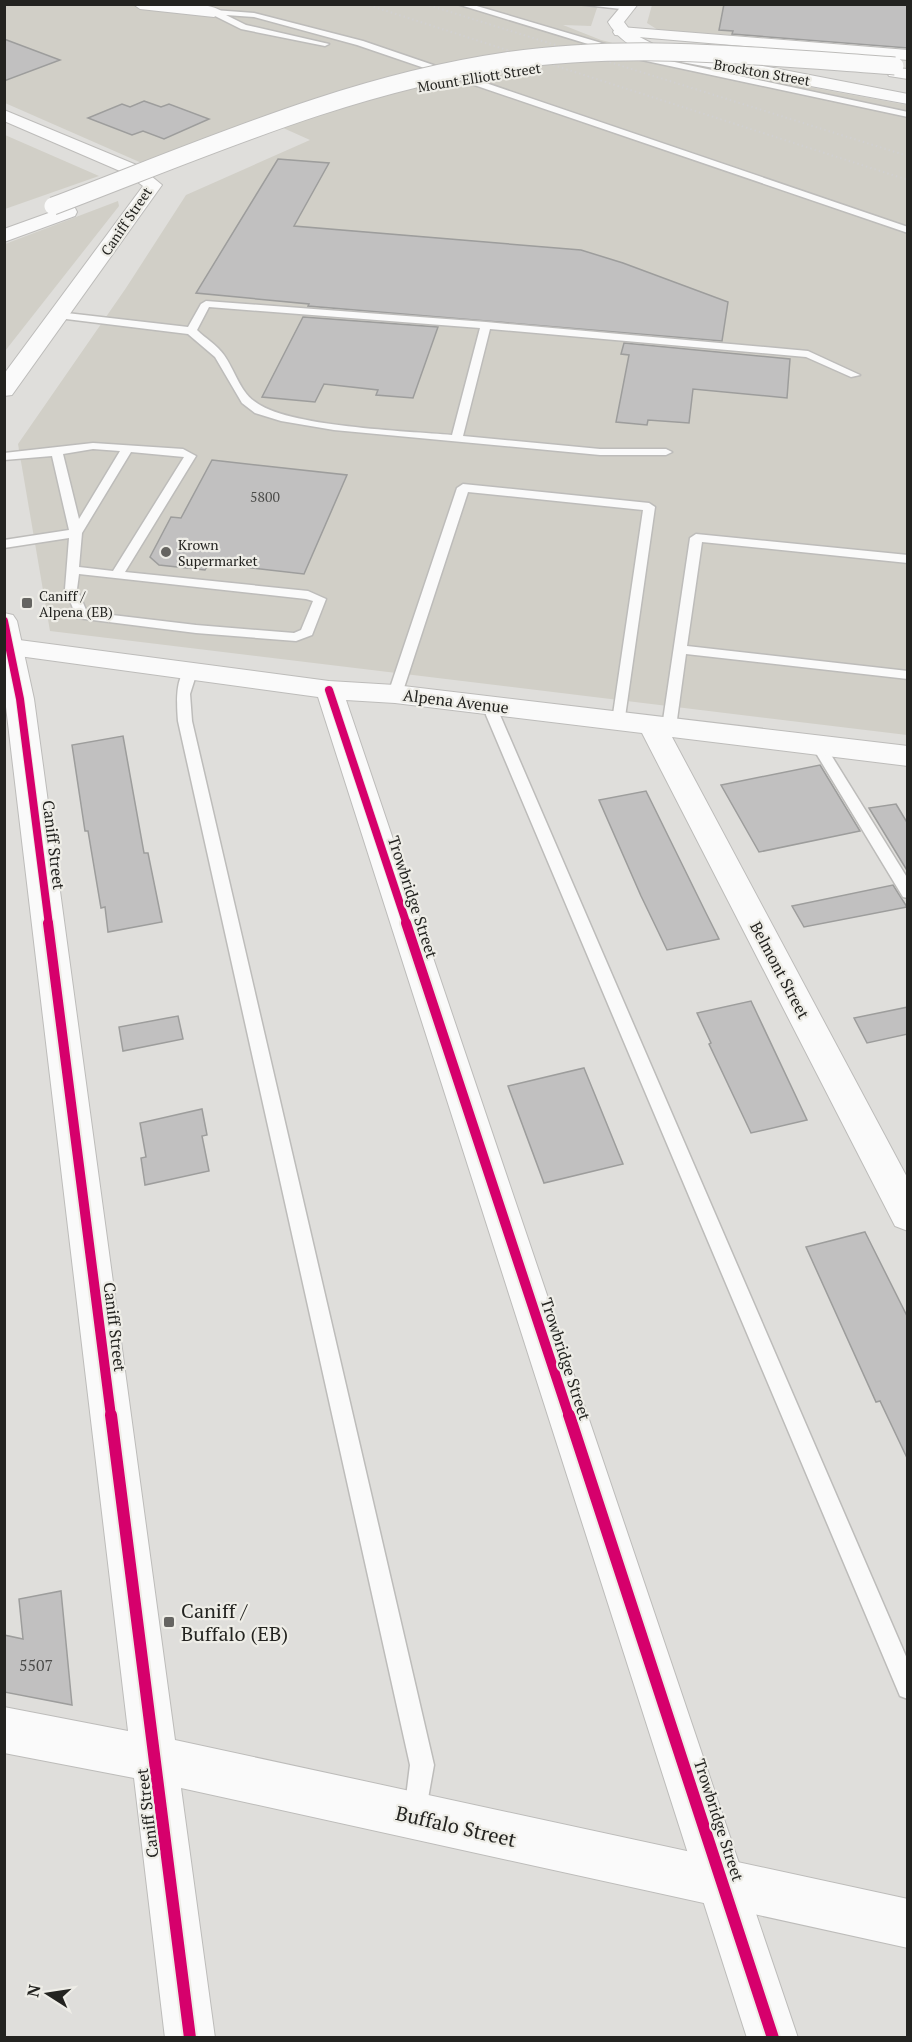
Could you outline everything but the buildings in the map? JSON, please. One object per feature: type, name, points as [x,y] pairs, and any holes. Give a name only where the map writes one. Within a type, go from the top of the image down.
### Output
[{"type":"street","points":[[140,4],[214,12]]},
{"type":"street","points":[[621,32],[616,22],[630,6]]},
{"type":"street","points":[[630,6],[638,32]]},
{"type":"street","name":"Mount Elliott Street","points":[[621,32],[762,45],[902,67]]},
{"type":"street","name":"Brockton Street","points":[[621,32],[643,47],[676,56],[908,99]]},
{"type":"street","name":"Brockton Street","points":[[638,32],[654,41],[668,45],[908,92]]},
{"type":"street","name":"Mount Elliott Street","points":[[4,224],[61,209],[371,99],[425,84],[517,68],[590,62],[668,60],[902,67]]},
{"type":"street","name":"Caniff Street","points":[[4,116],[133,170],[153,185],[4,390]]},
{"type":"street","name":"Mount Elliott Street","points":[[4,236],[61,209]]},
{"type":"street","name":"Caniff Street","points":[[7,638],[190,2037]]},
{"type":"street","name":"Alpena Avenue","points":[[7,638],[190,672],[329,690],[395,694],[908,756]]},
{"type":"street","name":"Trowbridge Street","points":[[329,690],[773,2037]]},
{"type":"street","name":"Belmont Street","points":[[661,726],[908,1215]]},
{"type":"street","name":"Buffalo Street","points":[[4,1730],[155,1759],[725,1886],[908,1924]]},
{"type":"lane","points":[[460,4],[640,57],[908,115]]},
{"type":"lane","points":[[580,5],[630,6]]},
{"type":"lane","points":[[214,12],[244,27],[335,46]]},
{"type":"lane","points":[[214,12],[254,15],[360,43],[908,230]]},
{"type":"lane","points":[[191,331],[206,304],[486,325],[808,354],[855,375]]},
{"type":"lane","points":[[58,315],[191,331],[219,355],[246,401],[259,411],[280,418],[334,427],[600,452],[666,452]]},
{"type":"lane","points":[[458,438],[486,325]]},
{"type":"lane","points":[[4,457],[93,446],[183,452],[190,456],[117,575]]},
{"type":"lane","points":[[76,534],[128,448]]},
{"type":"lane","points":[[57,452],[76,534],[72,570],[71,589],[82,615],[196,630],[296,637],[307,632],[320,599],[308,595],[72,570]]},
{"type":"lane","points":[[395,694],[463,488],[649,507],[619,721]]},
{"type":"lane","points":[[4,544],[76,534]]},
{"type":"lane","points":[[661,726],[679,649],[696,538],[908,559]]},
{"type":"lane","points":[[679,649],[908,675]]},
{"type":"lane","points":[[190,672],[183,694],[185,721],[422,1765],[416,1817]]},
{"type":"lane","points":[[494,706],[493,715],[908,1688]]},
{"type":"lane","points":[[818,745],[908,893]]},
{"type":"shaded area","points":[[4,5],[598,5],[591,26],[563,25],[601,40],[723,71],[907,105],[907,735],[50,631],[18,444],[126,288],[186,195],[310,140],[263,119],[144,164],[5,103]]},
{"type":"shaded area","points":[[652,5],[907,5],[907,47],[658,30],[647,23]]},
{"type":"shaded area","points":[[5,135],[99,176],[5,209]]},
{"type":"shaded area","points":[[118,201],[119,206],[5,351],[5,244]]},
{"type":"railway","points":[[365,4],[908,180]]},
{"type":"railway","points":[[425,4],[908,156]]},
{"type":"cycle path","points":[[4,621],[20,699],[190,2038]]},
{"type":"cycle path","points":[[329,690],[725,1886],[773,2038]]},
{"type":"place","name":"Krown Supermarket","points":[[166,552]]},
{"type":"place","name":"Caniff / Alpena (EB)","points":[[27,603]]},
{"type":"place","name":"Caniff / Buffalo (EB)","points":[[169,1622]]}]
